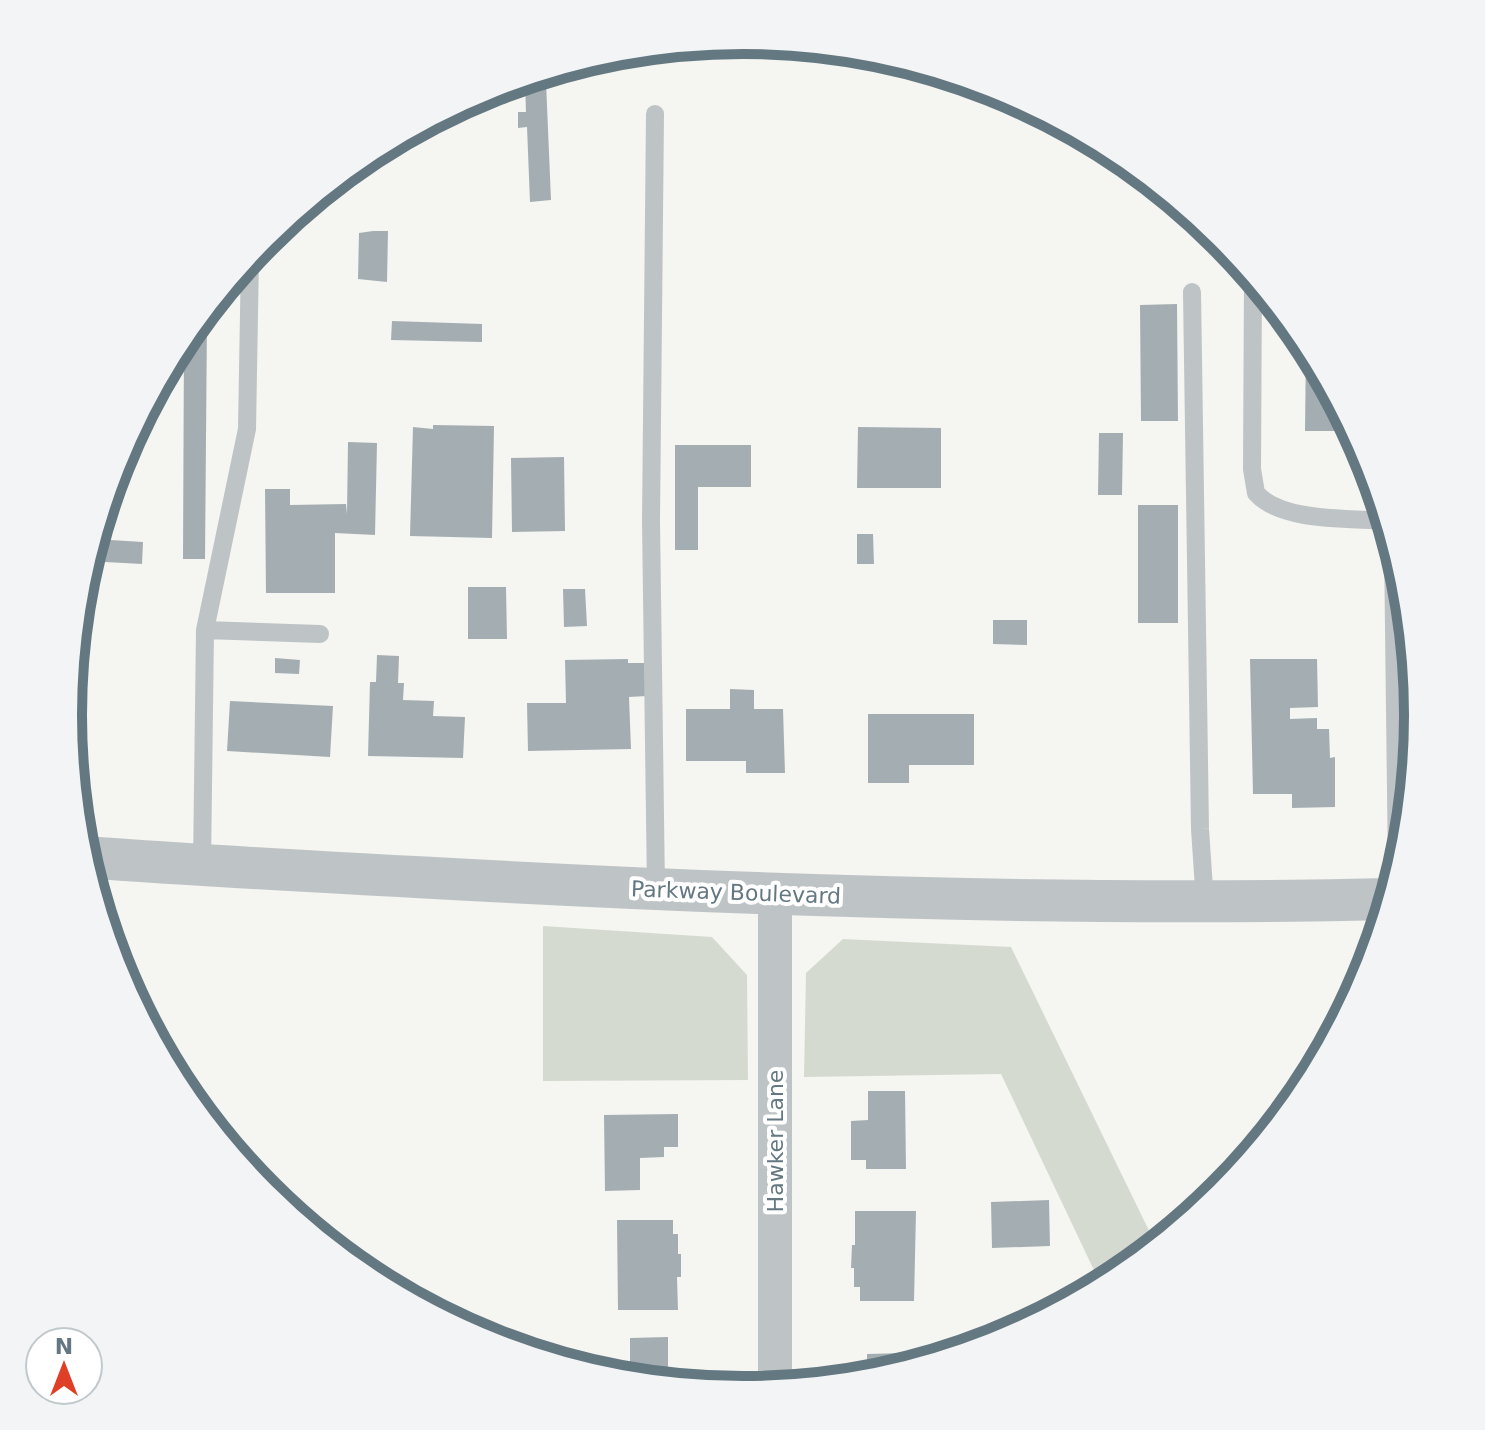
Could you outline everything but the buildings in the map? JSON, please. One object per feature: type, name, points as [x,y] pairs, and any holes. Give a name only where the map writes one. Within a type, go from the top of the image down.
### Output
[{"type":"street","name":"Parkway Boulevard","points":[[97,858],[775,896],[1205,903],[1377,899]]},
{"type":"street","name":"Hawker Lane","points":[[775,896],[775,1375]]},
{"type":"lane","points":[[655,114],[651,521],[656,890]]},
{"type":"lane","points":[[202,866],[205,630],[247,429],[250,275]]},
{"type":"lane","points":[[1192,292],[1200,814],[1205,903]]},
{"type":"lane","points":[[1253,296],[1252,469],[1256,493],[1273,507],[1294,513],[1373,520]]},
{"type":"lane","points":[[1394,603],[1396,812]]},
{"type":"lane","points":[[205,630],[320,634]]},
{"type":"shaded area","points":[[543,926],[712,937],[747,975],[748,1080],[543,1081]]},
{"type":"shaded area","points":[[843,939],[1011,947],[1151,1234],[1096,1274],[1001,1074],[804,1077],[806,973]]}]
